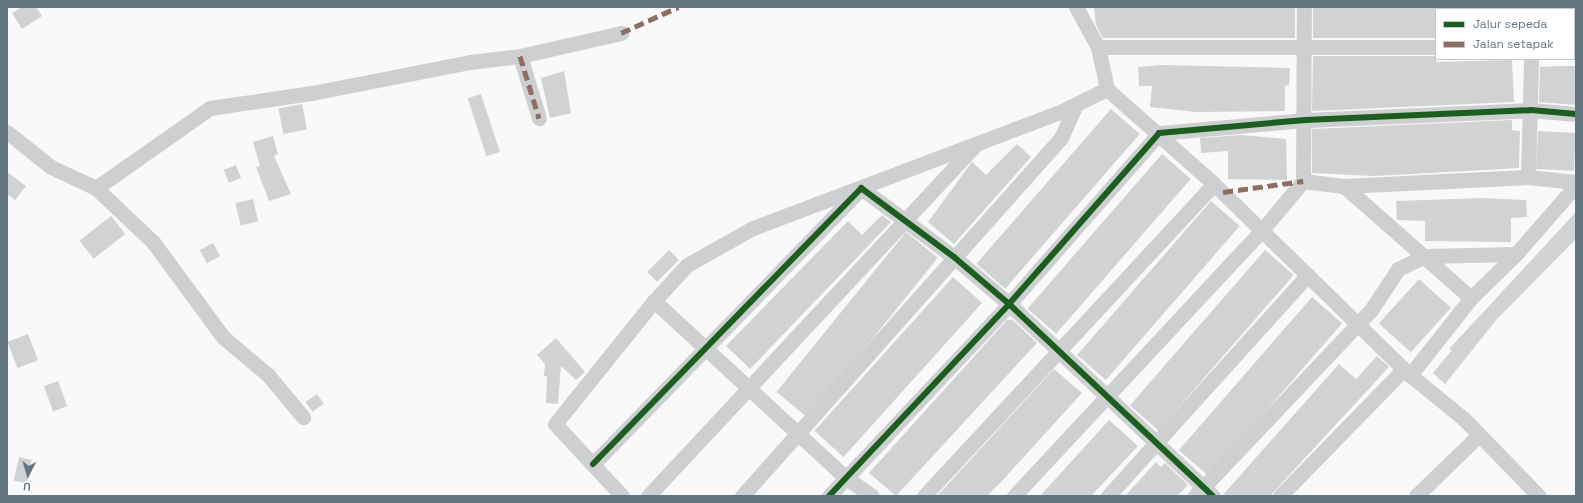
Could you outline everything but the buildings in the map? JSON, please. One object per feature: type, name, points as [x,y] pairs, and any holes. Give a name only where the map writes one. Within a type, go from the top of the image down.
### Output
[{"type":"street","points":[[1076,7],[1098,47],[1107,89],[1159,133],[1214,184],[1407,372],[1464,419],[1532,493]]},
{"type":"street","points":[[1014,496],[1108,397],[1262,230],[1302,181],[1305,120],[1304,7]]},
{"type":"street","points":[[96,188],[210,108],[312,93],[470,62],[520,56],[622,33]]},
{"type":"street","points":[[1098,47],[1435,47]]},
{"type":"street","points":[[520,56],[539,118]]},
{"type":"street","points":[[1528,178],[1531,110],[1531,60]]},
{"type":"street","points":[[622,496],[555,424],[654,301],[687,265],[753,228],[861,188],[979,140],[1075,107],[1107,89]]},
{"type":"street","points":[[742,496],[1065,134],[1075,107]]},
{"type":"street","points":[[829,496],[845,477],[1009,304],[1159,133],[1305,120],[1531,110],[1576,114]]},
{"type":"street","points":[[7,132],[51,167],[96,188],[153,242],[223,337],[268,375],[304,417]]},
{"type":"street","points":[[648,496],[747,387],[979,140]]},
{"type":"street","points":[[1302,181],[1344,186],[1528,178],[1576,182]]},
{"type":"street","points":[[924,496],[1214,184]]},
{"type":"street","points":[[1280,496],[1407,372],[1471,298],[1516,254],[1576,185]]},
{"type":"street","points":[[1344,186],[1471,298]]},
{"type":"street","points":[[861,188],[954,257],[1061,350],[1108,397],[1158,443],[1204,493],[1357,323],[1398,269],[1425,256],[1516,254]]},
{"type":"street","points":[[593,464],[861,188]]},
{"type":"street","points":[[1108,496],[1158,443],[1308,275]]},
{"type":"street","points":[[654,301],[845,477],[872,496]]},
{"type":"street","points":[[1416,496],[1478,436]]},
{"type":"marked path","points":[[621,33],[678,7]]},
{"type":"marked path","points":[[520,56],[539,118]]},
{"type":"marked path","points":[[1223,192],[1303,181]]},
{"type":"cycle path","points":[[829,496],[1009,304],[1159,133],[1305,120],[1531,110],[1576,114]]},
{"type":"cycle path","points":[[593,464],[861,188],[954,257],[1009,304],[1213,496]]}]
